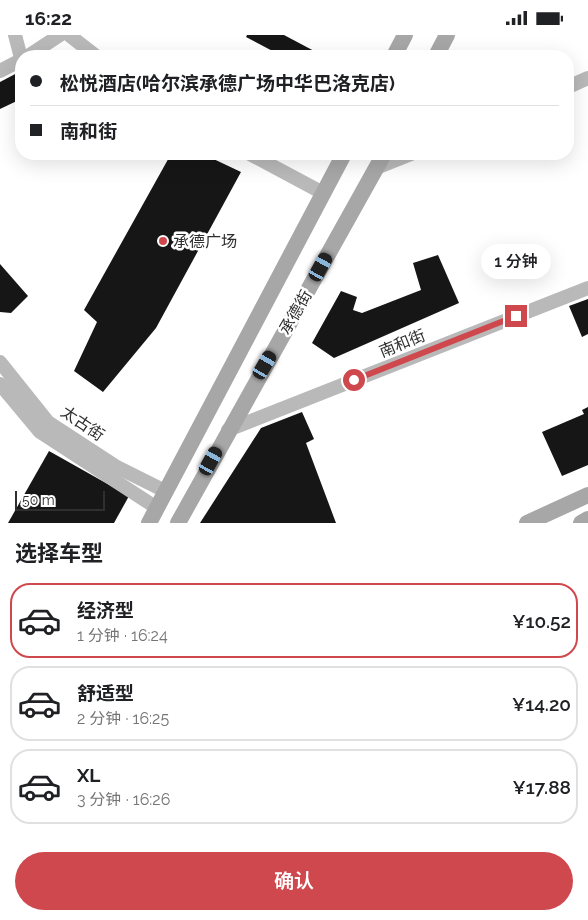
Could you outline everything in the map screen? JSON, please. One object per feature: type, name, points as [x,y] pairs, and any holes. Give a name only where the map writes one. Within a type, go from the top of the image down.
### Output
[{"type":"main road","points":[[397,50],[405,35]]},
{"type":"main road","points":[[439,50],[447,35]]},
{"type":"main road","points":[[149,523],[341,160]]},
{"type":"main road","name":"承德街","points":[[178,523],[228,430],[381,160]]},
{"type":"main road","points":[[527,523],[588,495]]},
{"type":"main road","points":[[581,523],[588,519]]},
{"type":"street","points":[[15,35],[19,50]]},
{"type":"street","points":[[37,50],[60,35]]},
{"type":"street","points":[[69,35],[88,50]]},
{"type":"street","points":[[0,71],[15,62]]},
{"type":"street","points":[[574,84],[588,78]]},
{"type":"street","points":[[261,160],[323,193]]},
{"type":"street","points":[[376,168],[396,160]]},
{"type":"street","name":"南和街","points":[[228,430],[588,288]]},
{"type":"street","name":"太古街","points":[[0,362],[48,422],[117,467],[165,491]]},
{"type":"street","points":[[0,383],[40,432],[157,508]]},
{"type":"building","points":[[247,35],[284,35],[312,50],[271,50],[246,37]]},
{"type":"building","points":[[15,74],[15,102],[0,109],[0,82]]},
{"type":"building","name":"承德广场","points":[[168,160],[216,160],[241,172],[156,328],[103,392],[74,371],[97,322],[84,310]]},
{"type":"building","points":[[438,255],[459,303],[334,358],[312,343],[341,291],[357,297],[353,310],[362,313],[421,290],[413,263]]},
{"type":"building","points":[[0,264],[28,296],[11,313],[0,312]]},
{"type":"building","points":[[588,299],[588,334],[582,337],[569,306]]},
{"type":"building","points":[[588,407],[588,465],[562,476],[542,432],[584,414],[582,410]]},
{"type":"building","points":[[302,412],[314,439],[306,443],[336,523],[200,523],[261,428]]},
{"type":"building","points":[[49,451],[129,496],[114,523],[8,523]]},
{"type":"place","name":"承德广场","points":[[163,241]]},
{"type":"route","points":[[354,380],[516,316]]}]
